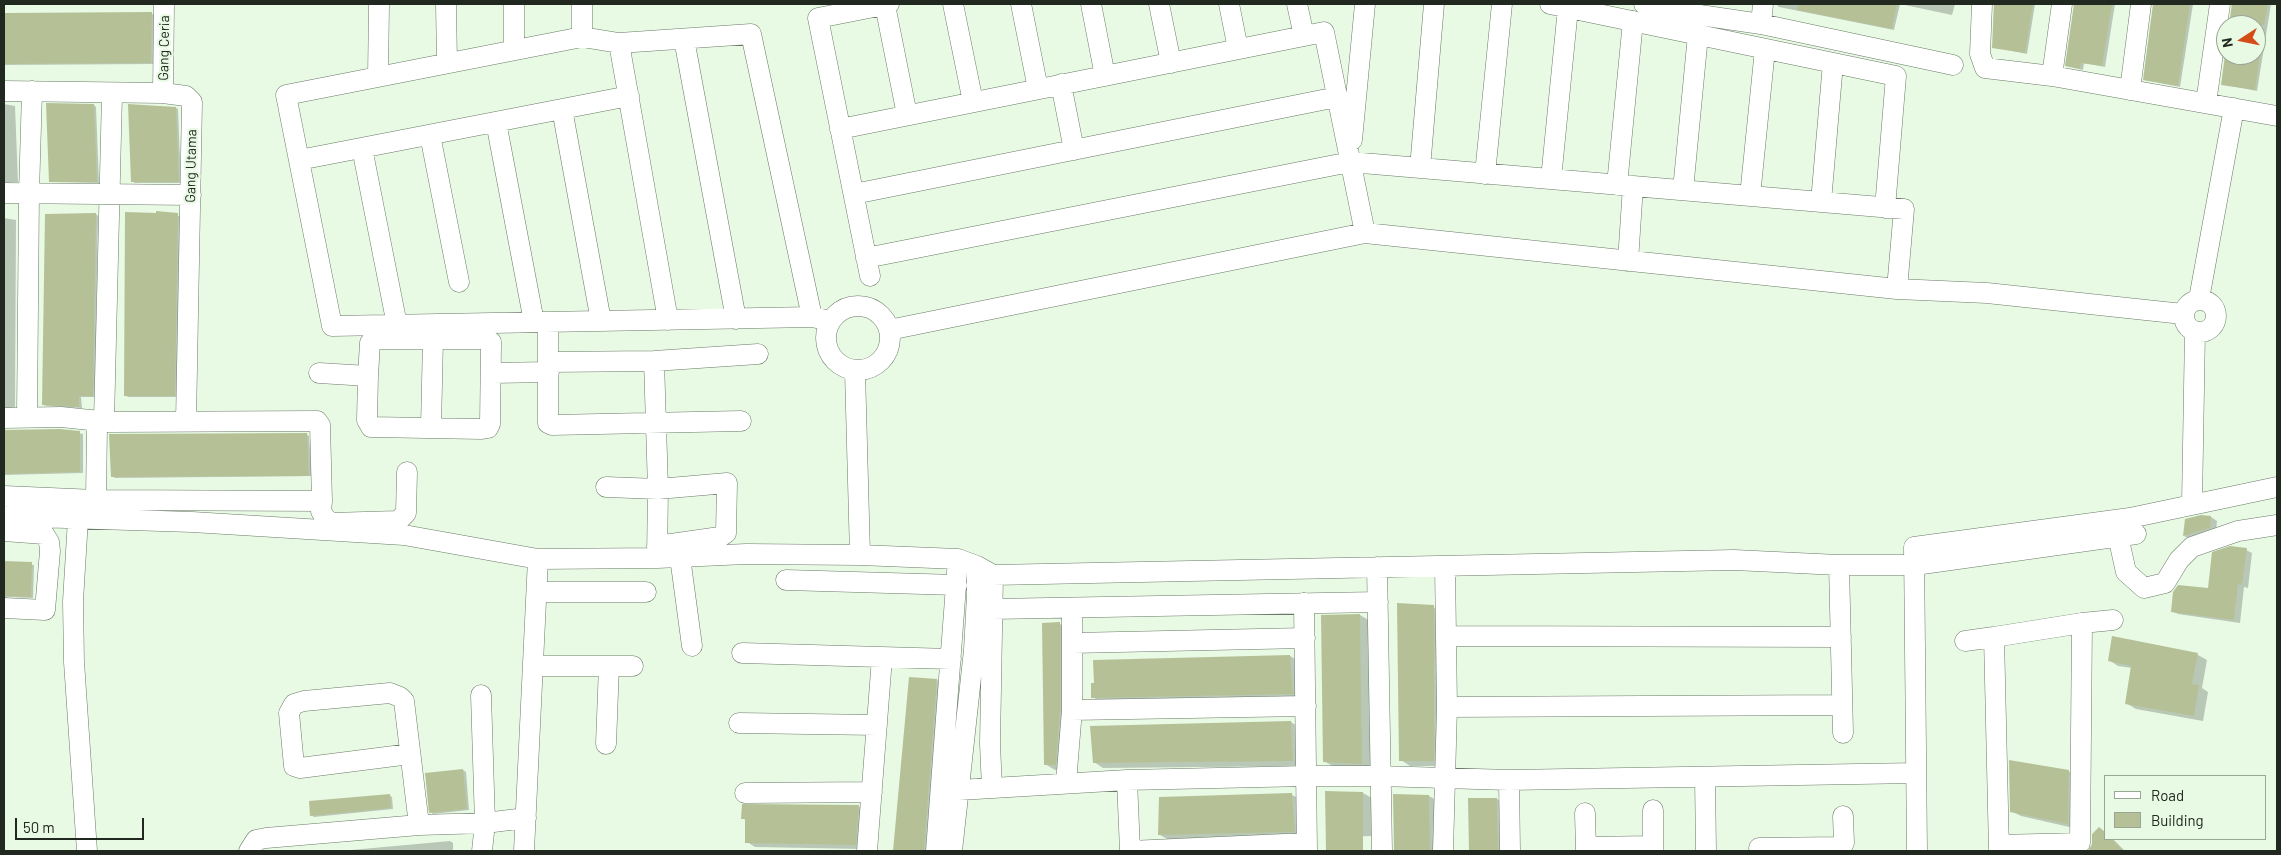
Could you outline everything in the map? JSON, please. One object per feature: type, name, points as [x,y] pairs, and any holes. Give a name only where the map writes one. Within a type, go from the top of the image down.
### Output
[{"type":"street","name":"Gang Ceria","points":[[163,93],[164,4]]},
{"type":"street","points":[[378,77],[379,4]]},
{"type":"street","points":[[446,4],[447,63]]},
{"type":"street","points":[[514,4],[514,50]]},
{"type":"street","points":[[582,4],[582,37]]},
{"type":"street","points":[[907,115],[887,4],[818,18],[868,267],[1350,162],[1904,209],[1897,289]]},
{"type":"street","points":[[953,4],[973,102]]},
{"type":"street","points":[[1021,4],[1038,89]]},
{"type":"street","points":[[1091,4],[1105,76]]},
{"type":"street","points":[[1159,4],[1171,63]]},
{"type":"street","points":[[1229,4],[1238,49]]},
{"type":"street","points":[[1297,4],[1304,36]]},
{"type":"street","points":[[1350,162],[1365,4]]},
{"type":"street","points":[[1420,168],[1434,4]]},
{"type":"street","points":[[1485,174],[1502,4]]},
{"type":"street","points":[[1644,4],[1687,8],[1953,65]]},
{"type":"street","points":[[1761,24],[1763,4]]},
{"type":"street","points":[[1982,4],[1979,45],[1982,65],[1992,69],[2052,76],[2277,116]]},
{"type":"street","points":[[2052,76],[2062,4]]},
{"type":"street","points":[[2130,90],[2141,4]]},
{"type":"street","points":[[2206,102],[2220,4]]},
{"type":"street","points":[[1551,179],[1559,6],[1896,76],[1885,208]]},
{"type":"street","points":[[1628,260],[1625,185],[1633,21]]},
{"type":"street","points":[[840,129],[1324,32],[1365,233]]},
{"type":"street","points":[[447,63],[286,95],[332,326],[541,327],[601,321],[736,318],[821,319],[844,309],[863,306],[880,314],[889,330],[890,339],[885,356],[872,367],[855,371],[838,364],[828,348],[827,330],[821,319],[751,34],[620,43],[582,37],[447,63]]},
{"type":"street","points":[[1683,190],[1698,35]]},
{"type":"street","points":[[684,39],[736,318]]},
{"type":"street","points":[[620,43],[668,320]]},
{"type":"street","points":[[1750,196],[1765,49]]},
{"type":"street","points":[[1821,202],[1833,63]]},
{"type":"street","points":[[1061,84],[1074,150]]},
{"type":"street","name":"Gang Utama","points":[[4,91],[112,94],[163,93],[186,96],[192,102],[186,421]]},
{"type":"street","points":[[27,417],[32,91]]},
{"type":"street","points":[[104,421],[112,94]]},
{"type":"street","points":[[299,160],[629,96]]},
{"type":"street","points":[[854,194],[1338,97]]},
{"type":"street","points":[[2199,299],[2234,108]]},
{"type":"street","points":[[562,109],[601,321]]},
{"type":"street","points":[[496,122],[549,367],[548,422],[552,425],[741,421]]},
{"type":"street","points":[[430,135],[459,282]]},
{"type":"street","points":[[362,148],[397,325]]},
{"type":"street","points":[[4,193],[191,195]]},
{"type":"street","points":[[889,330],[1365,233],[1897,289],[1988,293],[2183,314]]},
{"type":"street","points":[[2199,299],[2205,300],[2214,307],[2216,318],[2206,331],[2195,331],[2186,325],[2183,314],[2188,304],[2199,299]]},
{"type":"street","points":[[2192,503],[2195,331]]},
{"type":"street","points":[[376,339],[489,340],[492,346],[492,373],[490,424],[488,428],[377,427],[368,425],[368,376],[372,341],[376,339]]},
{"type":"street","points":[[431,427],[433,339]]},
{"type":"street","points":[[492,373],[549,367],[758,354]]},
{"type":"street","points":[[654,361],[658,489],[657,552]]},
{"type":"street","points":[[855,371],[860,555]]},
{"type":"street","points":[[319,373],[368,376]]},
{"type":"street","points":[[4,418],[61,417],[104,421],[317,421],[320,425],[321,511],[324,518],[331,522],[398,521],[406,513],[407,472]]},
{"type":"street","points":[[96,500],[97,423],[104,421]]},
{"type":"street","points":[[4,516],[78,520],[192,522],[404,535],[538,559],[657,552],[726,533],[733,483],[658,489],[606,487]]},
{"type":"street","points":[[1917,851],[1914,548],[2130,518],[2192,503],[2277,487]]},
{"type":"street","points":[[4,496],[96,500],[322,501]]},
{"type":"street","points":[[78,520],[73,601],[74,653],[87,851]]},
{"type":"street","points":[[657,552],[680,557],[746,554],[860,555],[958,559],[985,570],[1377,567],[1734,560],[1839,565],[1915,565],[2127,535],[2126,572],[2144,588],[2165,583],[2179,560],[2192,547],[2238,531],[2277,525]]},
{"type":"street","points":[[2054,545],[2064,527]]},
{"type":"street","points":[[4,531],[44,534],[49,542],[50,551],[45,610],[4,608]]},
{"type":"street","points":[[680,557],[692,646]]},
{"type":"street","points":[[524,851],[538,592],[538,559]]},
{"type":"street","points":[[936,851],[958,559]]},
{"type":"street","points":[[1839,565],[1843,732]]},
{"type":"street","points":[[1443,851],[1443,778],[1447,707],[1445,566]]},
{"type":"street","points":[[1377,567],[1382,851]]},
{"type":"street","points":[[985,570],[993,609],[990,744],[992,788]]},
{"type":"street","points":[[952,851],[976,632],[985,570]]},
{"type":"street","points":[[786,580],[957,585]]},
{"type":"street","points":[[538,592],[646,592]]},
{"type":"street","points":[[993,609],[1378,602]]},
{"type":"street","points":[[1127,780],[1130,851],[1307,847],[1308,776],[1304,603]]},
{"type":"street","points":[[1066,783],[1072,710],[1072,608]]},
{"type":"street","points":[[1964,641],[2113,620]]},
{"type":"street","points":[[1994,636],[1999,848],[2080,843],[2082,623]]},
{"type":"street","points":[[1447,636],[1840,636]]},
{"type":"street","points":[[1072,643],[1305,638]]},
{"type":"street","points":[[742,653],[951,659]]},
{"type":"street","points":[[867,851],[882,658]]},
{"type":"street","points":[[534,666],[633,666]]},
{"type":"street","points":[[606,744],[609,666]]},
{"type":"street","points":[[410,754],[300,768],[294,766],[289,713],[294,704],[304,701],[396,694],[404,701],[419,825]]},
{"type":"street","points":[[481,695],[485,823],[482,851]]},
{"type":"street","points":[[1447,707],[1842,705]]},
{"type":"street","points":[[1072,710],[1306,706]]},
{"type":"street","points":[[738,723],[877,725]]},
{"type":"street","points":[[959,790],[1127,780],[1308,776],[1509,780],[1916,773]]},
{"type":"street","points":[[1705,777],[1706,851]]},
{"type":"street","points":[[1509,780],[1510,851]]},
{"type":"street","points":[[745,793],[872,792]]},
{"type":"street","points":[[1585,813],[1586,849],[1653,848],[1653,810]]},
{"type":"street","points":[[1771,849],[1844,848],[1843,816]]},
{"type":"street","points":[[249,851],[252,843],[261,839],[419,825],[485,823],[526,818]]},
{"type":"building","points":[[1798,4],[1897,4],[1892,29],[1797,10]]},
{"type":"building","points":[[1994,4],[2033,4],[2025,53],[1992,48]]},
{"type":"building","points":[[2074,4],[2112,4],[2102,66],[2081,63],[2080,69],[2065,66]]},
{"type":"building","points":[[2153,4],[2190,4],[2178,86],[2143,80]]},
{"type":"building","points":[[2232,4],[2268,4],[2266,15],[2230,15]]},
{"type":"building","points":[[152,12],[151,63],[4,64],[4,13]]},
{"type":"building","points":[[2224,65],[2259,65],[2255,90],[2221,85]]},
{"type":"building","points":[[46,103],[94,104],[97,182],[49,182]]},
{"type":"building","points":[[128,104],[176,107],[179,182],[131,182]]},
{"type":"building","points":[[156,211],[178,213],[175,396],[124,396],[125,212],[156,213]]},
{"type":"building","points":[[96,213],[93,396],[79,396],[79,407],[42,405],[45,214]]},
{"type":"building","points":[[60,429],[80,431],[80,472],[4,474],[4,430]]},
{"type":"building","points":[[307,433],[309,476],[111,477],[109,434]]},
{"type":"building","points":[[2201,515],[2211,516],[2210,528],[2183,536],[2185,519]]},
{"type":"building","points":[[2230,546],[2247,548],[2242,585],[2238,584],[2234,620],[2171,612],[2173,592],[2178,585],[2208,588],[2212,552]]},
{"type":"building","points":[[4,561],[32,562],[31,597],[4,596]]},
{"type":"building","points":[[1397,603],[1434,605],[1434,761],[1399,761]]},
{"type":"building","points":[[1360,614],[1362,764],[1323,762],[1321,615]]},
{"type":"building","points":[[1060,622],[1060,710],[1056,765],[1044,765],[1042,623]]},
{"type":"building","points":[[2112,636],[2198,653],[2192,684],[2199,685],[2194,716],[2125,704],[2131,666],[2108,661]]},
{"type":"building","points":[[1290,655],[1293,694],[1091,698],[1091,683],[1094,683],[1093,660]]},
{"type":"building","points":[[909,677],[937,679],[924,851],[893,851]]},
{"type":"building","points":[[1291,721],[1293,761],[1093,763],[1090,726]]},
{"type":"building","points":[[2009,760],[2069,770],[2068,824],[2010,812]]},
{"type":"building","points":[[463,769],[467,809],[429,813],[425,773]]},
{"type":"building","points":[[1325,791],[1363,792],[1363,851],[1326,851]]},
{"type":"building","points":[[1292,793],[1295,832],[1158,835],[1159,797]]},
{"type":"building","points":[[390,794],[391,808],[310,816],[309,801]]},
{"type":"building","points":[[1393,794],[1429,795],[1430,851],[1394,851]]},
{"type":"building","points":[[1468,798],[1497,798],[1498,851],[1469,851]]},
{"type":"building","points":[[742,804],[859,805],[856,845],[745,843],[745,819],[741,819]]},
{"type":"building","points":[[2099,827],[2104,831],[2104,840],[2113,840],[2124,851],[2088,851],[2092,844],[2092,834]]}]
